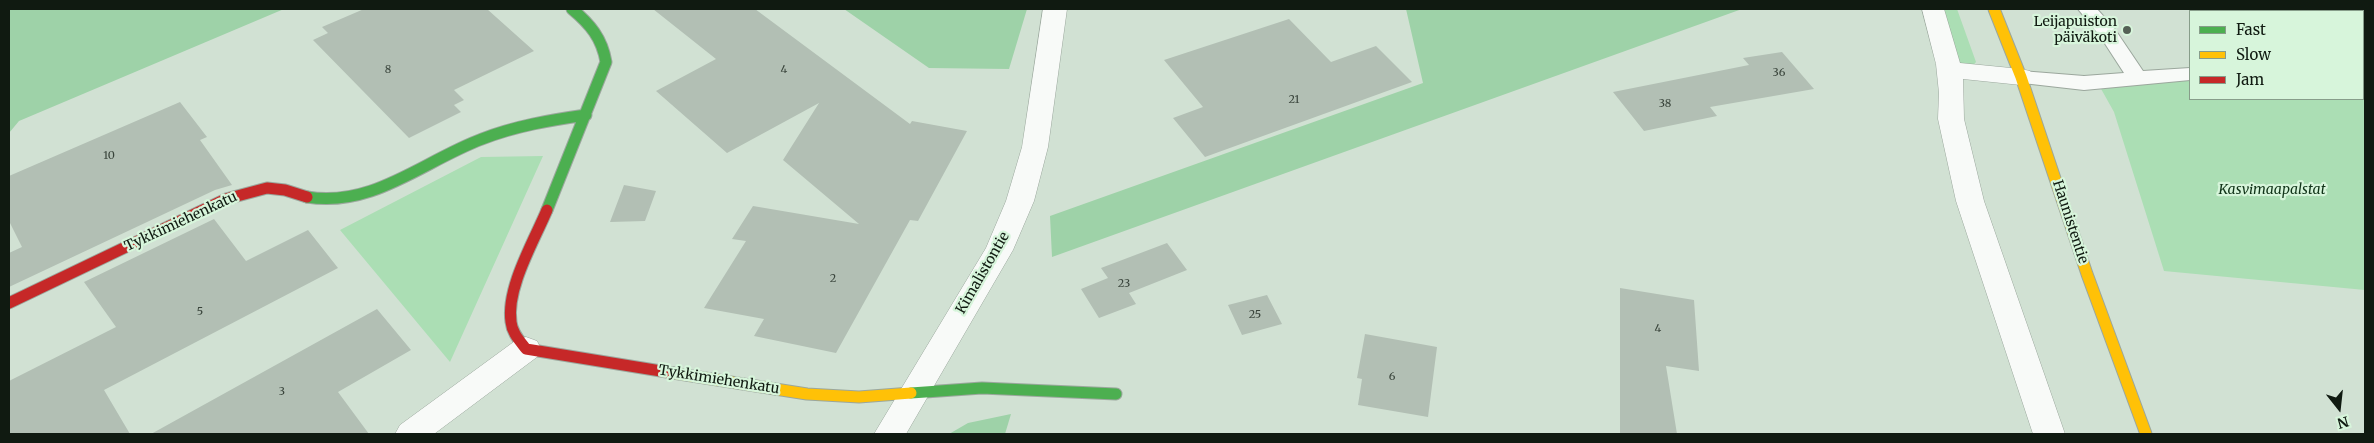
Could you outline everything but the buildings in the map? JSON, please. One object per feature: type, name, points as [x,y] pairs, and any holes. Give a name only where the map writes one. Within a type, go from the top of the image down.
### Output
[{"type":"street","points":[[411,434],[526,349],[514,335],[508,319],[512,297],[606,62],[605,46],[598,32],[572,9]]},
{"type":"street","name":"Kimalistontie","points":[[890,434],[913,392],[999,250],[1020,201],[1035,147],[1055,9]]},
{"type":"street","points":[[1933,9],[1938,22],[1948,70],[1953,109],[1951,119],[1970,201],[2048,434]]},
{"type":"street","name":"Haunistentie","points":[[1994,9],[2021,77],[2087,274],[2146,434]]},
{"type":"street","points":[[1948,70],[2021,77]]},
{"type":"street","name":"Tykkimiehenkatu","points":[[9,303],[226,199],[274,187],[295,191],[311,199],[332,202],[382,187],[449,153],[491,135],[526,124],[586,115]]},
{"type":"street","name":"Tykkimiehenkatu","points":[[526,349],[807,394],[859,397],[982,388],[1116,394]]},
{"type":"lane","points":[[2087,9],[2107,32],[2138,79]]},
{"type":"lane","points":[[2021,77],[2084,83],[2189,74]]},
{"type":"green space","points":[[9,9],[284,9],[19,121],[9,133]]},
{"type":"green space","points":[[844,9],[1027,9],[1009,69],[929,68]]},
{"type":"green space","points":[[1406,9],[1742,9],[1052,257],[1050,216],[1423,83]]},
{"type":"green space","points":[[1941,9],[1957,9],[1976,62],[1970,69],[1958,62]]},
{"type":"green space","name":"Kasvimaapalstat","points":[[2364,64],[2365,290],[2164,271],[2114,112],[2100,87],[2189,80],[2189,100],[2364,100]]},
{"type":"green space","points":[[543,156],[450,362],[340,230],[481,157]]},
{"type":"green space","points":[[1011,414],[1005,434],[949,434],[968,423]]},
{"type":"traffic: fast","points":[[547,210],[606,62],[599,38],[585,20],[572,9]]},
{"type":"traffic: fast","points":[[307,197],[327,200],[349,198],[395,182],[462,147],[494,134],[533,124],[586,115]]},
{"type":"traffic: fast","points":[[911,393],[982,388],[1116,394]]},
{"type":"traffic: slow","points":[[1994,9],[2021,77],[2087,274],[2146,434]]},
{"type":"traffic: slow","points":[[673,373],[807,394],[859,397],[911,393]]},
{"type":"traffic: jam","points":[[9,303],[226,199],[267,188],[285,190],[307,197]]},
{"type":"traffic: jam","points":[[547,210],[517,282],[510,312],[513,330],[526,349],[673,373]]},
{"type":"place","name":"Leijapuiston päiväkoti","points":[[2127,30]]}]
